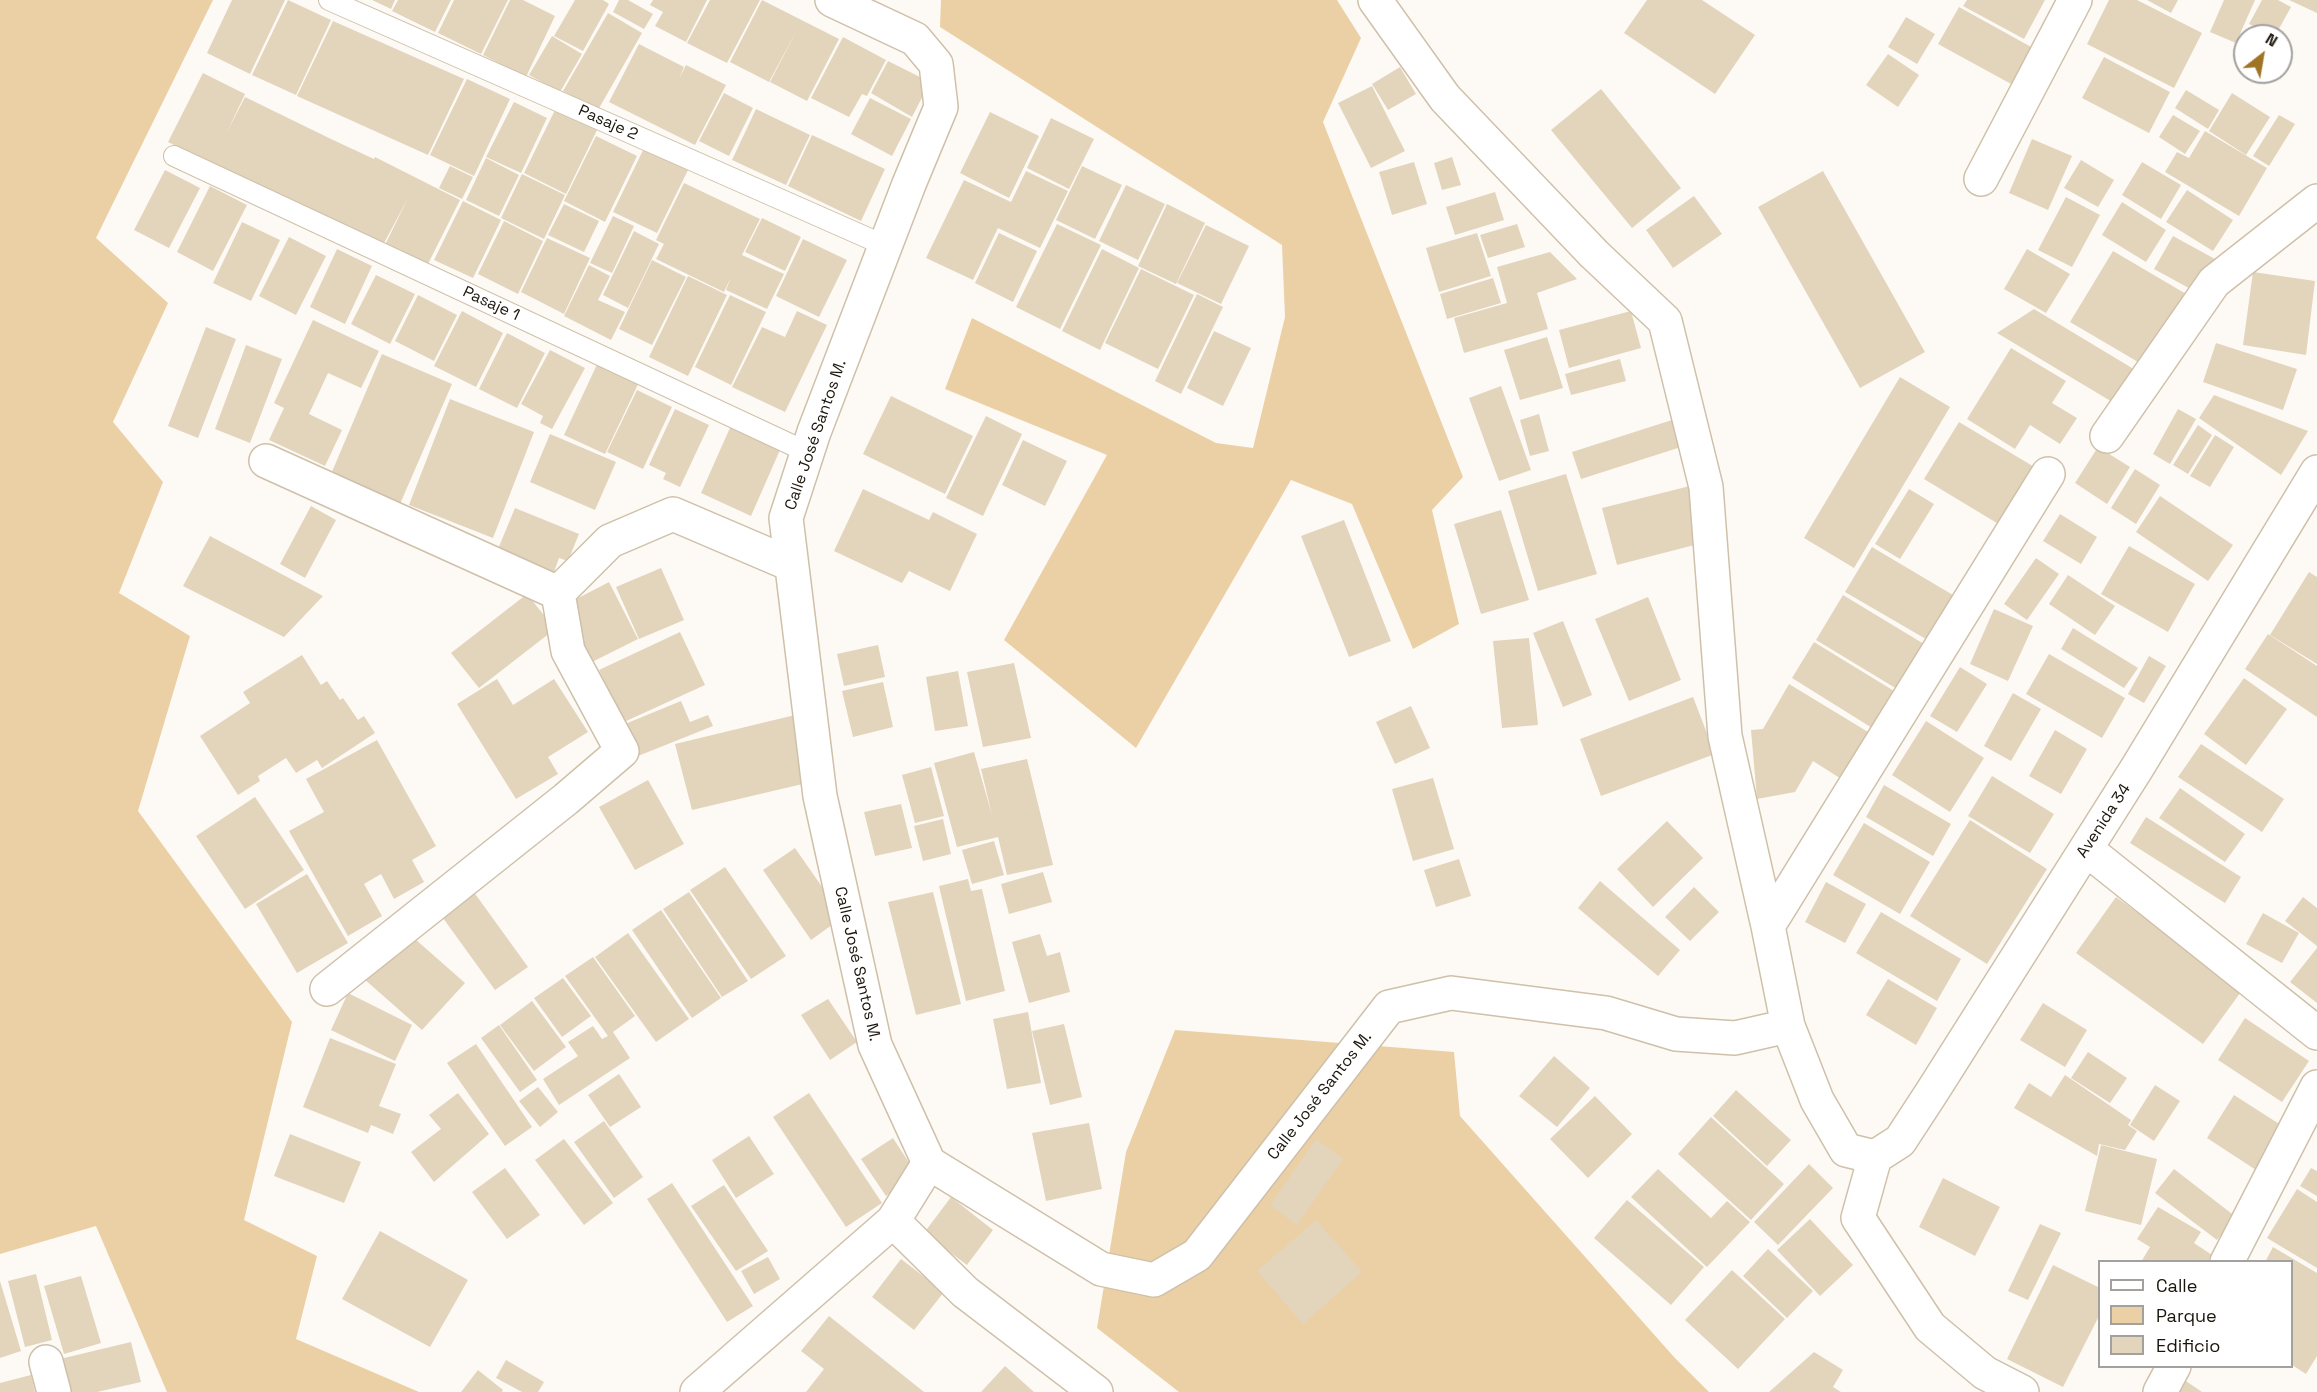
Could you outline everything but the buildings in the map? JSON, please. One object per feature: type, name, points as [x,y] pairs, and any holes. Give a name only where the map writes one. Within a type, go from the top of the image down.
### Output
[{"type":"street","name":"Calle José Santos M.","points":[[832,0],[915,39],[936,64],[941,107],[807,452],[786,518],[820,796],[875,1045],[929,1163],[1101,1269],[1154,1280],[1197,1255],[1389,1007],[1451,993],[1606,1013],[1676,1034],[1735,1038],[1788,1026]]},
{"type":"street","points":[[1375,0],[1445,98],[1594,254],[1665,321],[1706,488],[1725,736],[1788,1026],[1817,1100],[1846,1150],[1875,1157],[1858,1218],[1930,1327],[1985,1373],[2022,1392]]},
{"type":"street","points":[[1982,179],[2075,0]]},
{"type":"street","points":[[2108,436],[2214,282],[2317,201]]},
{"type":"street","points":[[266,461],[558,593]]},
{"type":"street","name":"Avenida 34","points":[[1875,1157],[1900,1141],[2086,849],[2317,472]]},
{"type":"street","points":[[1768,926],[2048,474]]},
{"type":"street","points":[[558,593],[610,541],[674,514],[790,564]]},
{"type":"street","points":[[327,989],[566,799],[622,751],[568,651],[558,593]]},
{"type":"street","points":[[2086,849],[2317,1033]]},
{"type":"street","points":[[2228,1260],[2317,1087]]},
{"type":"street","points":[[697,1392],[892,1221],[929,1163]]},
{"type":"street","points":[[892,1221],[965,1292],[1096,1392]]},
{"type":"street","points":[[2160,1392],[2173,1368]]},
{"type":"lane","name":"Pasaje 2","points":[[329,0],[886,246]]},
{"type":"lane","name":"Pasaje 1","points":[[174,156],[807,452]]},
{"type":"green space","points":[[0,0],[213,0],[96,238],[168,303],[113,422],[163,482],[119,593],[190,636],[138,811],[292,1022],[244,1220],[317,1256],[296,1339],[419,1392],[167,1392],[96,1226],[0,1254]]},
{"type":"green space","points":[[941,0],[1337,0],[1361,38],[1323,122],[1463,477],[1432,510],[1459,624],[1413,649],[1352,504],[1291,480],[1136,748],[1004,640],[1107,455],[945,389],[972,318],[1216,443],[1253,448],[1285,317],[1282,245],[940,27]]},
{"type":"green space","points":[[1175,1030],[1454,1052],[1460,1116],[1674,1357],[1709,1392],[1179,1392],[1097,1328],[1126,1152]]}]
